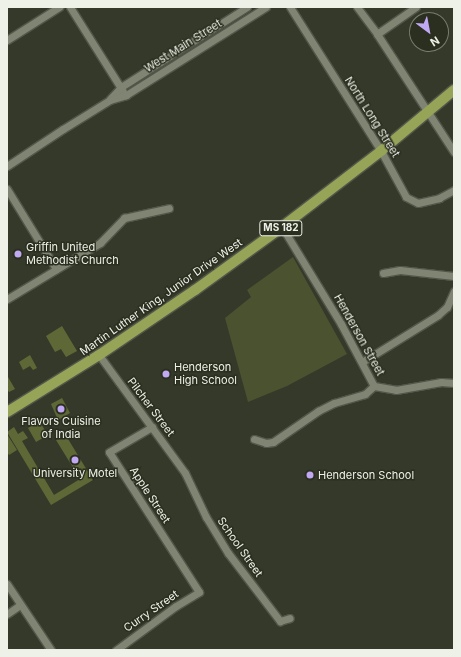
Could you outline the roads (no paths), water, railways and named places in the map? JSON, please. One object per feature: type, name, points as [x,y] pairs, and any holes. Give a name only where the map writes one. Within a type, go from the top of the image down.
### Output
[{"type":"main road","name":"Martin Luther King, Junior Drive West","points":[[7,412],[99,355],[195,290],[282,227],[381,151],[454,90]]},
{"type":"street","points":[[7,40],[60,7]]},
{"type":"street","points":[[70,7],[126,95]]},
{"type":"street","name":"West Main Street","points":[[7,166],[110,100],[121,88],[247,7]]},
{"type":"street","name":"West Main Street","points":[[110,100],[126,95],[266,7]]},
{"type":"street","name":"North Long Street","points":[[290,7],[381,151],[406,196],[418,203],[439,198],[454,190]]},
{"type":"street","points":[[357,7],[377,34],[427,113],[454,152]]},
{"type":"street","points":[[377,34],[416,7]]},
{"type":"street","points":[[7,189],[56,269]]},
{"type":"street","points":[[7,299],[100,243],[124,218],[169,208]]},
{"type":"street","name":"Henderson Street","points":[[282,227],[362,362],[374,386],[396,390],[441,382],[454,383]]},
{"type":"street","points":[[383,273],[400,270],[454,276]]},
{"type":"street","points":[[362,362],[438,315],[447,307],[454,290]]},
{"type":"street","name":"Pilcher Street","points":[[99,355],[185,472]]},
{"type":"street","points":[[254,439],[266,443],[273,442],[318,411],[334,403],[365,394],[374,386]]},
{"type":"street","name":"Apple Street","points":[[152,427],[109,452],[199,592]]},
{"type":"street","name":"School Street","points":[[185,472],[206,518],[228,553],[280,621],[290,618]]},
{"type":"street","points":[[7,584],[51,650]]},
{"type":"street","name":"Curry Street","points":[[116,650],[176,606],[199,592]]},
{"type":"street","points":[[7,614],[20,605]]},
{"type":"place","name":"Griffin United Methodist Church","points":[[18,254]]},
{"type":"place","name":"Henderson High School","points":[[166,374]]},
{"type":"place","name":"Flavors Cuisine of India","points":[[61,409]]},
{"type":"place","name":"University Motel","points":[[75,460]]},
{"type":"place","name":"Henderson School","points":[[310,475]]}]
